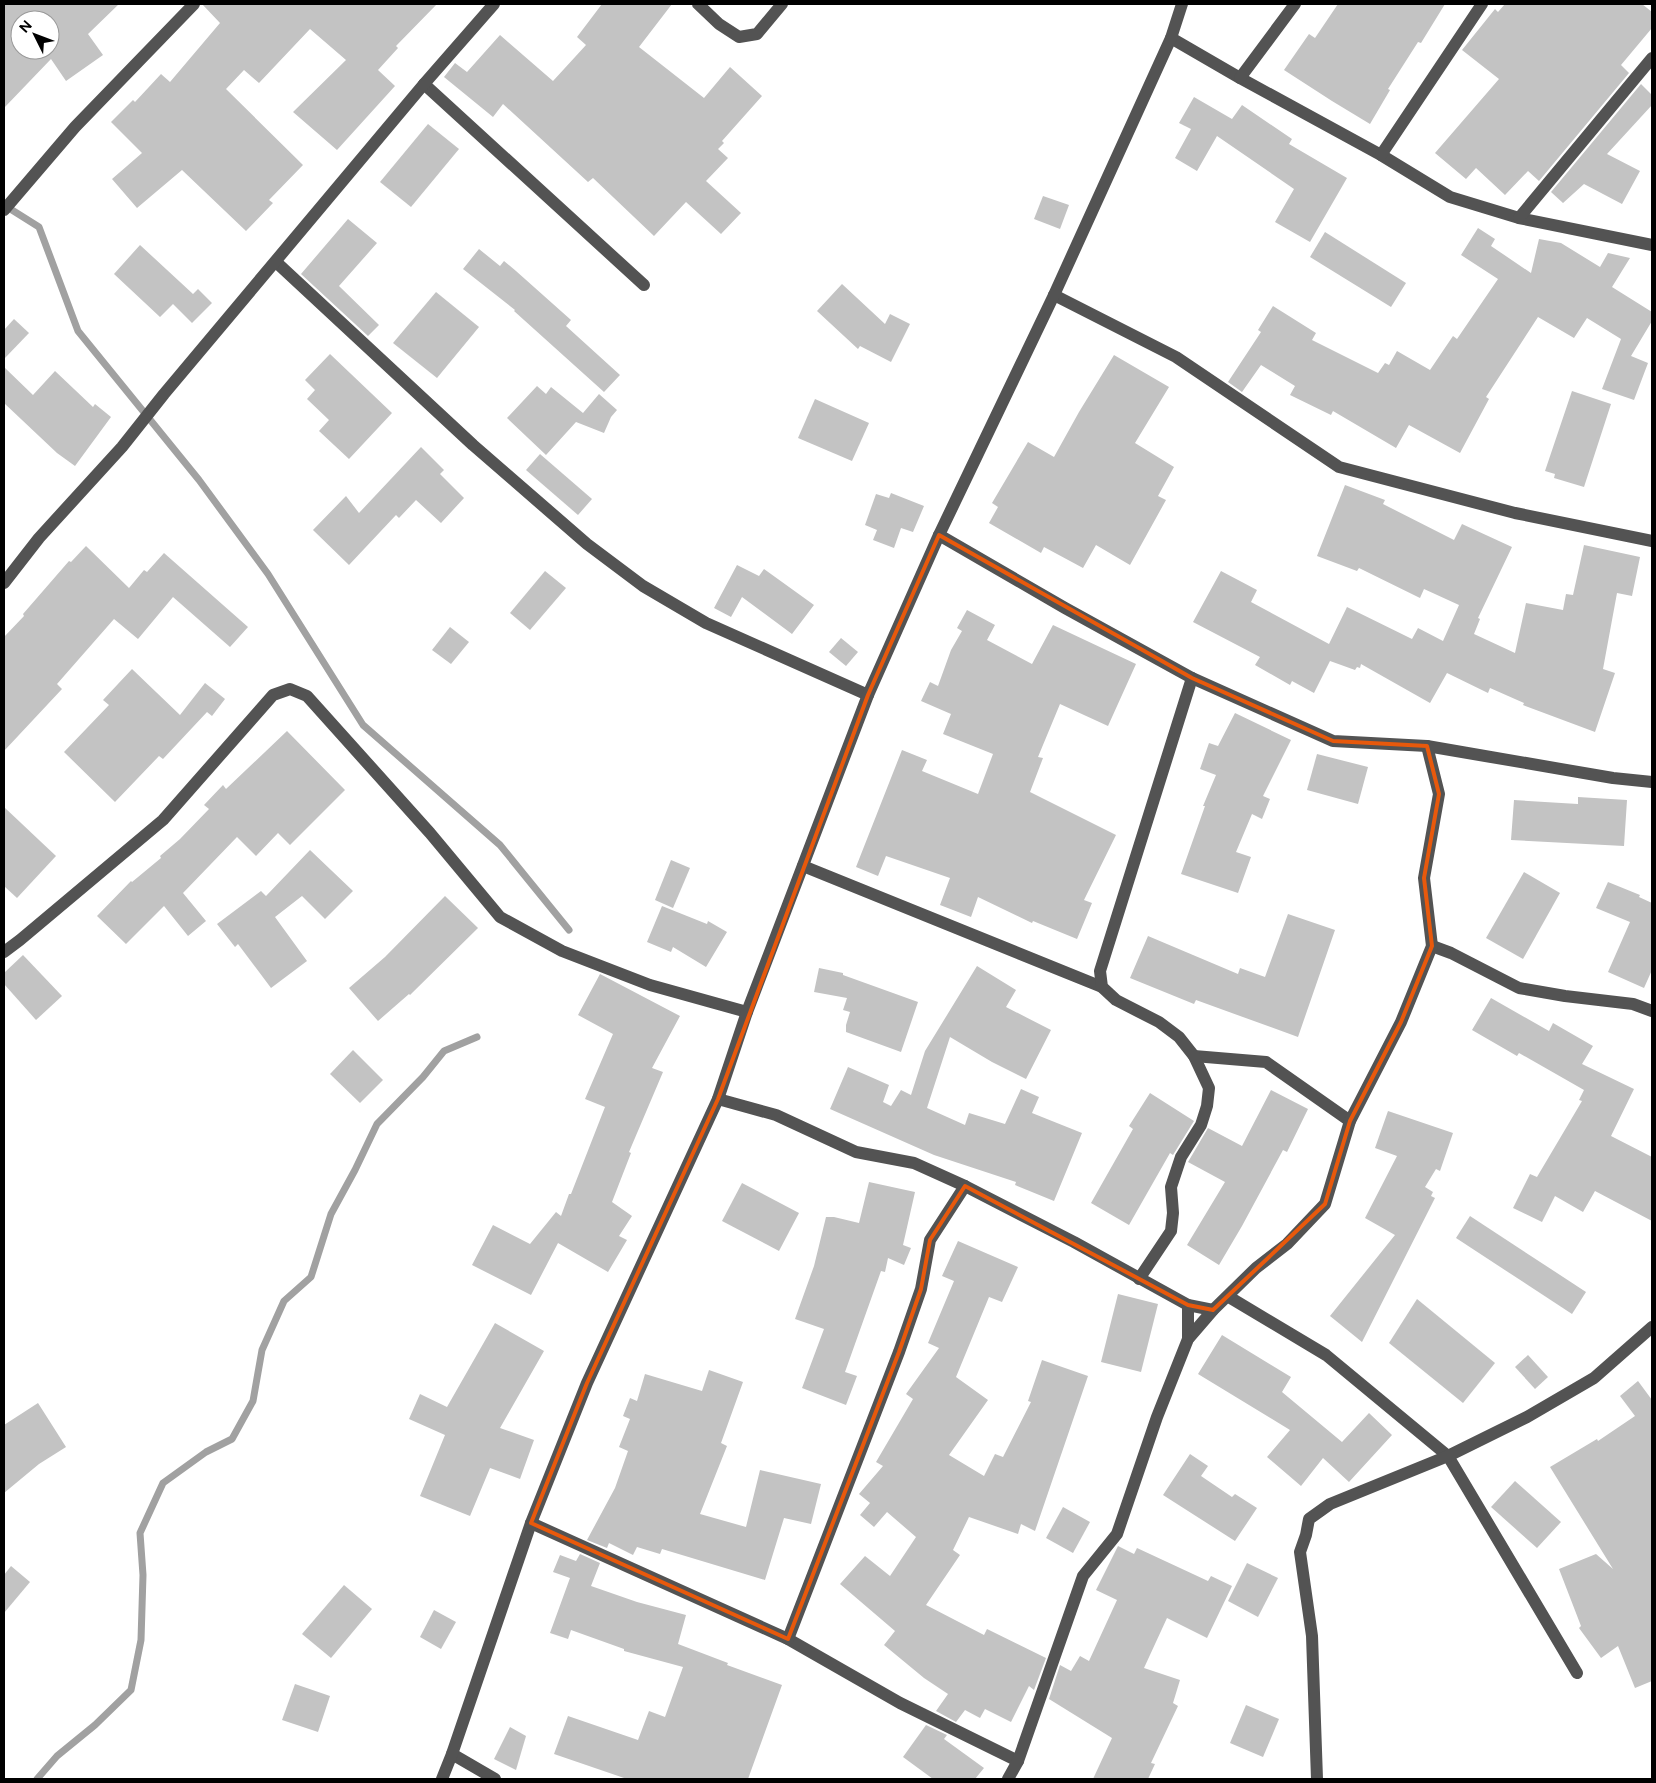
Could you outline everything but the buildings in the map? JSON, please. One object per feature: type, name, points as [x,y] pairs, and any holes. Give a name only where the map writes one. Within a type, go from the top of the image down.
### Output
[{"type":"street","points":[[4,210],[75,127],[194,4]]},
{"type":"street","points":[[4,583],[39,538],[122,447],[164,394],[424,84],[494,4]]},
{"type":"street","points":[[698,4],[719,24],[739,37],[757,34],[782,4]]},
{"type":"street","points":[[442,1779],[531,1523],[588,1383],[718,1099],[747,1012],[868,695],[938,535],[1054,295],[1171,38],[1182,4]]},
{"type":"street","points":[[1240,78],[1295,4]]},
{"type":"street","points":[[1381,155],[1482,4]]},
{"type":"street","points":[[1171,38],[1381,155],[1450,197],[1519,218],[1652,245]]},
{"type":"street","points":[[1519,218],[1652,58]]},
{"type":"street","points":[[424,84],[644,285]]},
{"type":"street","points":[[276,262],[472,445],[587,544],[643,586],[706,623],[868,695]]},
{"type":"street","points":[[1054,295],[1176,357],[1339,467],[1515,513],[1652,541]]},
{"type":"street","points":[[938,535],[1192,678],[1333,741],[1427,746],[1613,778],[1652,782]]},
{"type":"street","points":[[1102,987],[1100,972],[1192,678]]},
{"type":"street","points":[[4,952],[163,820],[273,695],[290,689],[307,696],[430,833],[500,918],[562,951],[650,985],[747,1012]]},
{"type":"street","points":[[1008,1779],[1018,1761],[1083,1576],[1117,1534],[1157,1417],[1188,1339],[1213,1310],[1229,1297],[1256,1268],[1287,1244],[1325,1204],[1350,1121],[1401,1022],[1432,946],[1424,878],[1439,794],[1427,746]]},
{"type":"street","points":[[803,866],[1102,987],[1116,1000],[1159,1022],[1179,1038],[1194,1056],[1210,1088],[1207,1106],[1200,1125],[1181,1157],[1171,1187],[1174,1214],[1171,1231],[1140,1279]]},
{"type":"street","points":[[1432,946],[1451,953],[1520,988],[1564,996],[1633,1004],[1652,1011]]},
{"type":"street","points":[[1194,1056],[1266,1062],[1350,1121]]},
{"type":"street","points":[[718,1099],[776,1115],[856,1152],[914,1163],[964,1186],[1074,1242],[1188,1305],[1213,1310]]},
{"type":"street","points":[[788,1639],[900,1352],[921,1289],[930,1240],[964,1186]]},
{"type":"street","points":[[1229,1297],[1326,1355],[1448,1456],[1577,1673]]},
{"type":"street","points":[[1188,1305],[1188,1339]]},
{"type":"street","points":[[1317,1779],[1312,1636],[1300,1552],[1309,1518],[1330,1504],[1448,1456],[1527,1417],[1594,1378],[1652,1327]]},
{"type":"street","points":[[531,1523],[788,1639],[900,1704],[1018,1761]]},
{"type":"street","points":[[452,1754],[495,1779]]},
{"type":"highlighted area","points":[[939,535],[1192,678],[1333,741],[1427,746],[1439,794],[1424,878],[1432,946],[1401,1022],[1350,1121],[1325,1204],[1213,1310],[1188,1305],[965,1186],[930,1240],[921,1289],[899,1352],[788,1639],[531,1523],[587,1383],[718,1099],[868,695]]},
{"type":"waterway","points":[[4,205],[39,227],[78,331],[199,480],[268,574],[363,725],[500,845],[569,930]]},
{"type":"waterway","points":[[37,1779],[57,1756],[95,1725],[131,1690],[141,1640],[143,1575],[140,1533],[163,1483],[206,1452],[232,1439],[253,1401],[262,1350],[284,1301],[311,1277],[331,1214],[377,1124],[423,1077],[444,1051],[477,1037]]}]
